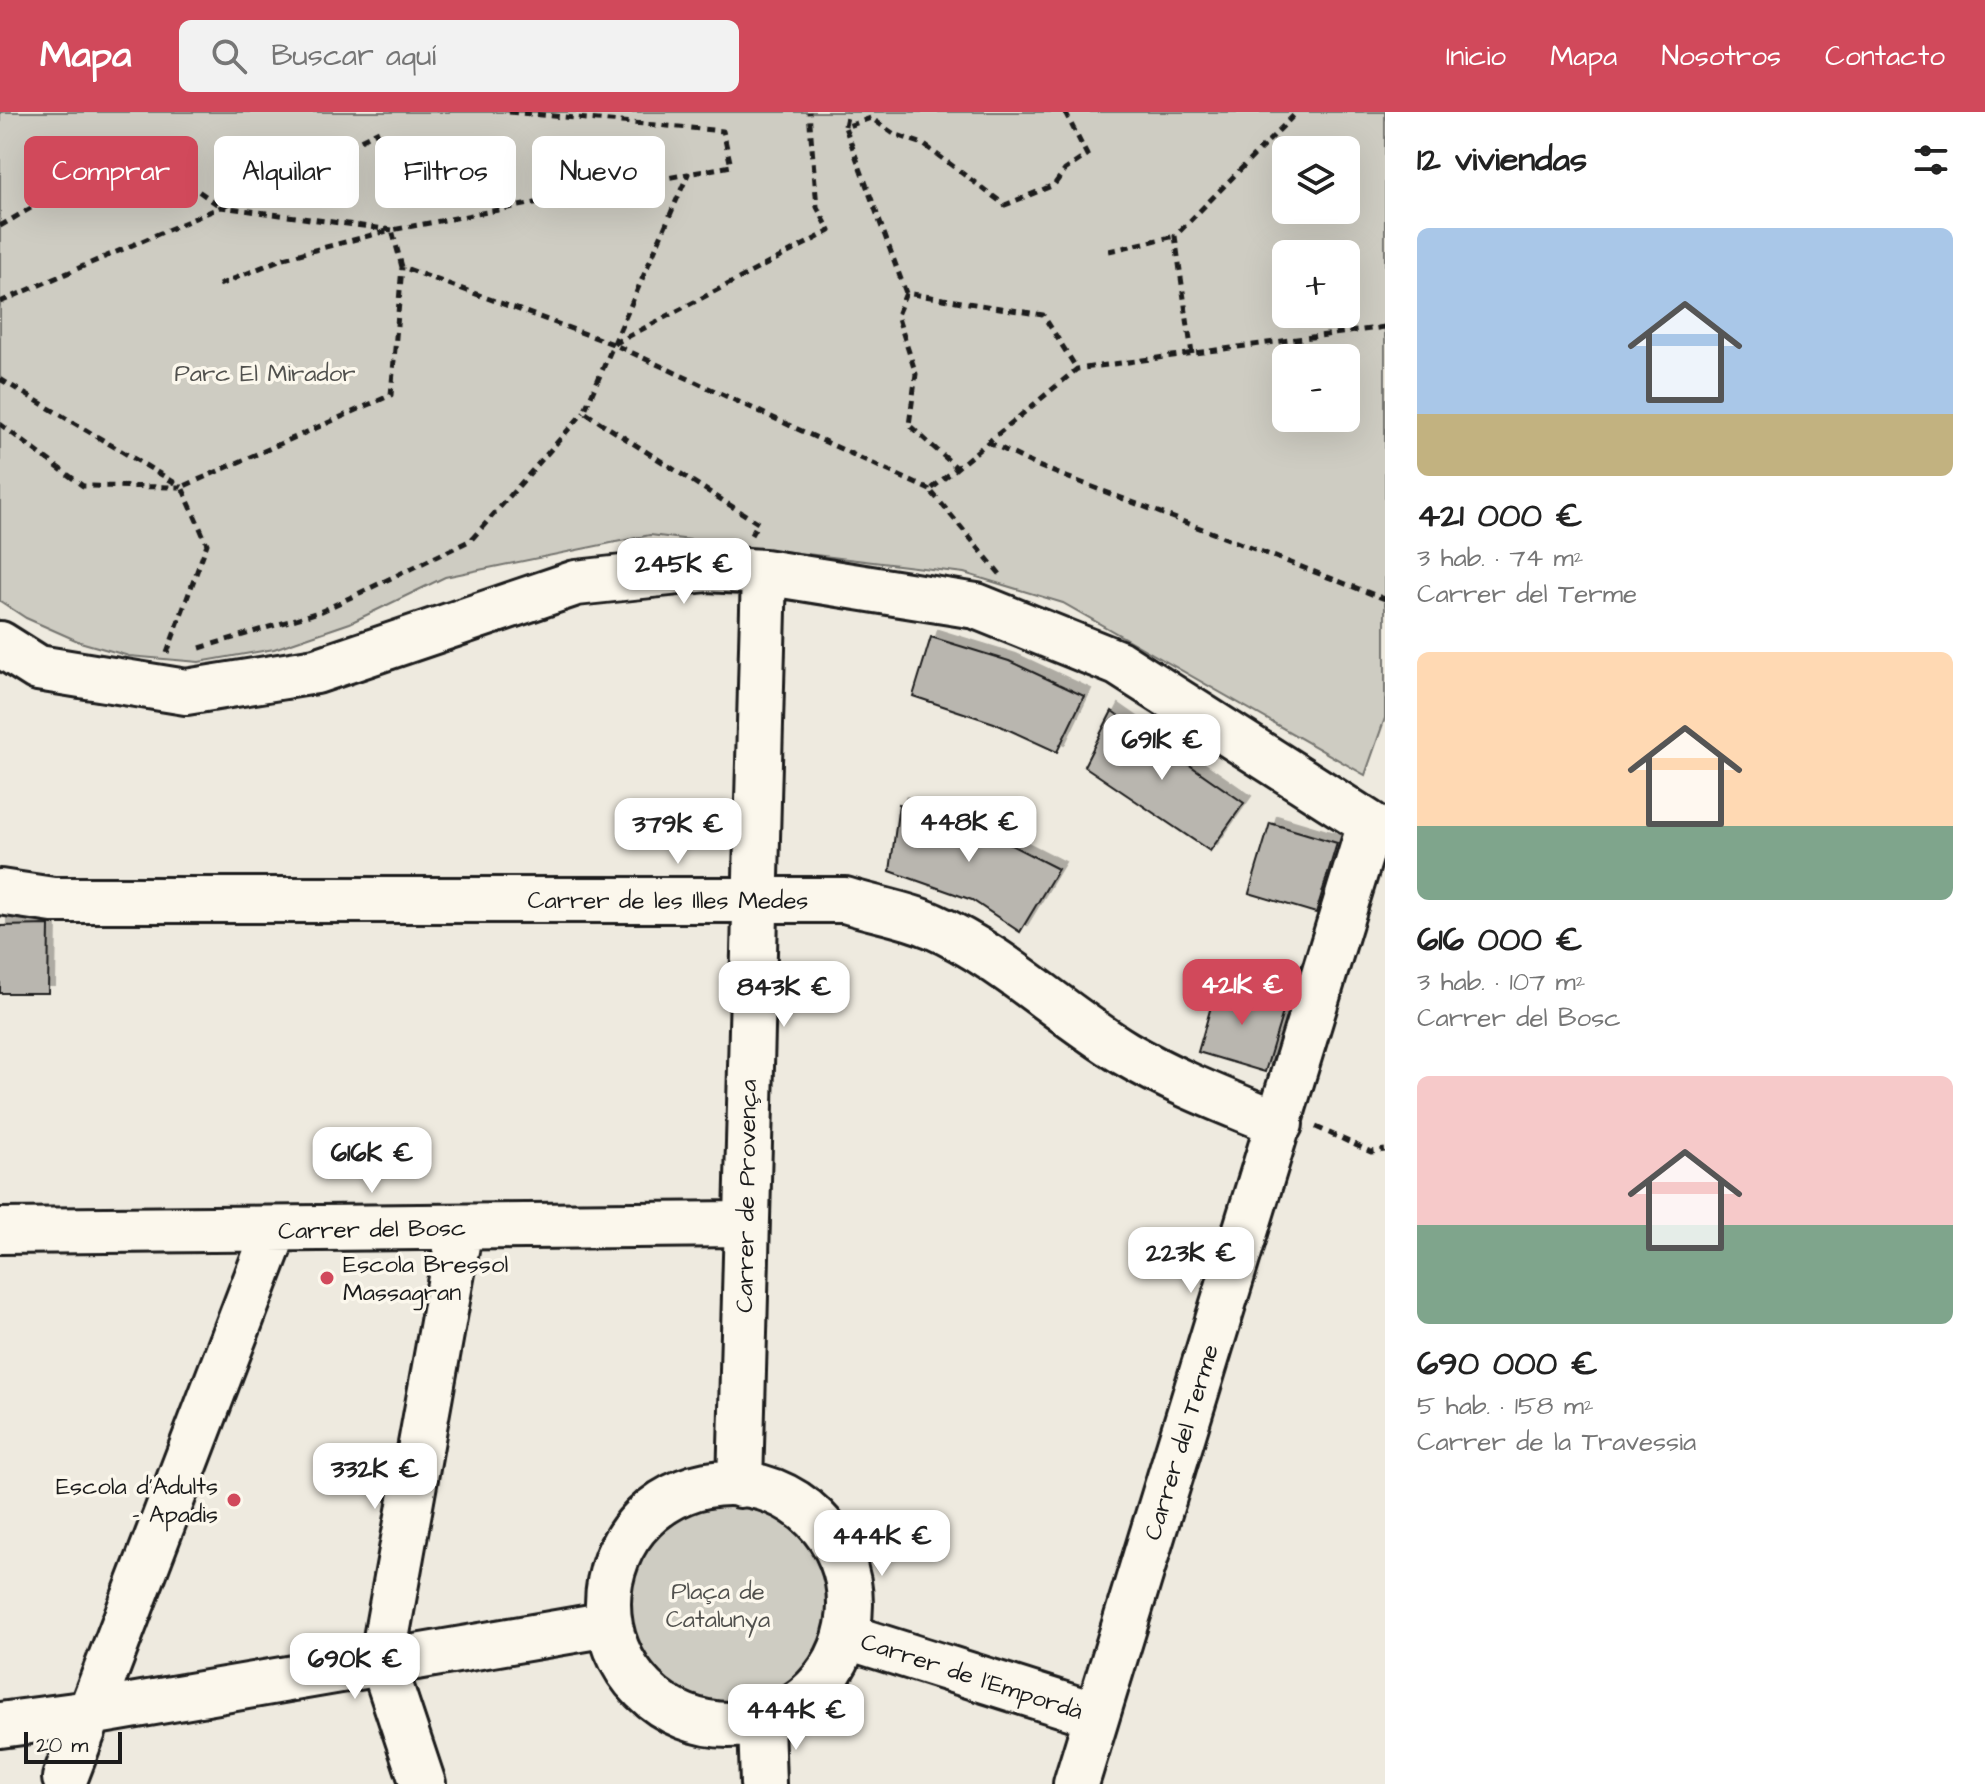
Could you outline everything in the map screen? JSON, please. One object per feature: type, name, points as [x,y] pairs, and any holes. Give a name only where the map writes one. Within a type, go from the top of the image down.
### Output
[{"type":"street","points":[[0,644],[38,668],[186,692],[316,671],[576,583],[707,569],[754,559]]},
{"type":"street","name":"Carrer del Terme","points":[[754,559],[976,606],[1118,663],[1370,824],[1076,1784]]},
{"type":"street","name":"Carrer de Provença","points":[[740,1485],[754,900],[754,559]]},
{"type":"street","name":"Carrer de les Illes Medes","points":[[0,892],[53,900],[845,900],[931,925],[998,962],[1063,1012],[1125,1053],[1185,1085],[1282,1116]]},
{"type":"street","name":"Carrer del Bosc","points":[[0,1231],[744,1224]]},
{"type":"street","points":[[423,1784],[382,1661],[460,1228]]},
{"type":"street","points":[[4,1720],[67,1781],[90,1713],[275,1230]]},
{"type":"street","points":[[729,1482],[740,1485],[784,1496],[817,1520],[831,1538],[847,1575],[850,1596],[848,1637],[815,1690],[782,1713],[761,1722],[720,1726],[693,1721],[655,1701],[630,1675],[609,1624],[610,1579],[619,1554],[644,1517],[662,1502],[702,1485],[729,1482]]},
{"type":"street","points":[[4,1720],[90,1713],[609,1624]]},
{"type":"street","name":"Carrer de l'Empordà","points":[[848,1637],[1096,1715]]},
{"type":"street","points":[[761,1722],[763,1784]]},
{"type":"path","points":[[219,285],[284,258],[392,230],[731,166],[723,131],[509,112]]},
{"type":"path","points":[[613,344],[830,231],[817,207],[809,112]]},
{"type":"path","points":[[848,112],[845,127],[906,293],[897,315],[916,374],[909,425],[957,468]]},
{"type":"path","points":[[845,127],[871,118],[894,134],[923,144],[1005,205],[1054,185],[1065,170],[1087,155],[1065,112]]},
{"type":"path","points":[[1109,251],[1175,236],[1297,112]]},
{"type":"path","points":[[359,141],[379,131]]},
{"type":"path","points":[[0,226],[50,197],[153,159],[214,202]]},
{"type":"path","points":[[194,650],[322,611],[471,540],[584,412],[688,174]]},
{"type":"path","points":[[0,302],[219,208]]},
{"type":"path","points":[[228,208],[392,230]]},
{"type":"path","points":[[0,424],[83,486],[182,487],[391,395],[402,267],[392,230]]},
{"type":"path","points":[[1175,236],[1192,354]]},
{"type":"path","points":[[402,267],[613,344],[930,490],[1001,575]]},
{"type":"path","points":[[906,293],[1043,315],[1077,369]]},
{"type":"path","points":[[930,490],[1077,369],[1385,327]]},
{"type":"path","points":[[0,379],[182,487],[207,544],[165,659],[179,655]]},
{"type":"path","points":[[584,412],[758,523],[754,559]]},
{"type":"path","points":[[988,442],[1038,466],[1385,599]]},
{"type":"path","points":[[1282,1116],[1371,1152],[1385,1150]]},
{"type":"green space","name":"Parc El Mirador","points":[[0,112],[1385,112],[1385,718],[1365,775],[1063,603],[964,573],[650,535],[445,577],[350,623],[274,649],[199,662],[129,656],[80,642],[26,618],[0,601]]},
{"type":"green space","name":"Plaça de Catalunya","points":[[718,1489],[741,1491],[762,1498],[800,1523],[825,1561],[832,1582],[832,1628],[825,1649],[800,1687],[762,1712],[741,1719],[718,1721],[695,1719],[674,1712],[636,1687],[611,1649],[604,1628],[602,1605],[604,1582],[611,1561],[636,1523],[674,1498],[695,1491]]},
{"type":"building","points":[[931,637],[1009,661],[1084,696],[1057,752],[994,723],[913,696]]},
{"type":"building","points":[[1112,711],[1244,803],[1210,851],[1084,766]]},
{"type":"building","points":[[899,804],[958,818],[1058,869],[1020,932],[972,900],[890,871]]},
{"type":"building","points":[[1270,823],[1337,843],[1316,913],[1249,893]]},
{"type":"building","points":[[49,925],[48,993],[0,993],[0,926]]},
{"type":"building","points":[[1218,982],[1286,1002],[1265,1072],[1198,1052]]},
{"type":"place","name":"Escola Bressol Massagran","points":[[327,1278]]},
{"type":"place","name":"Escola d'Adults - Apadis","points":[[234,1500]]}]
